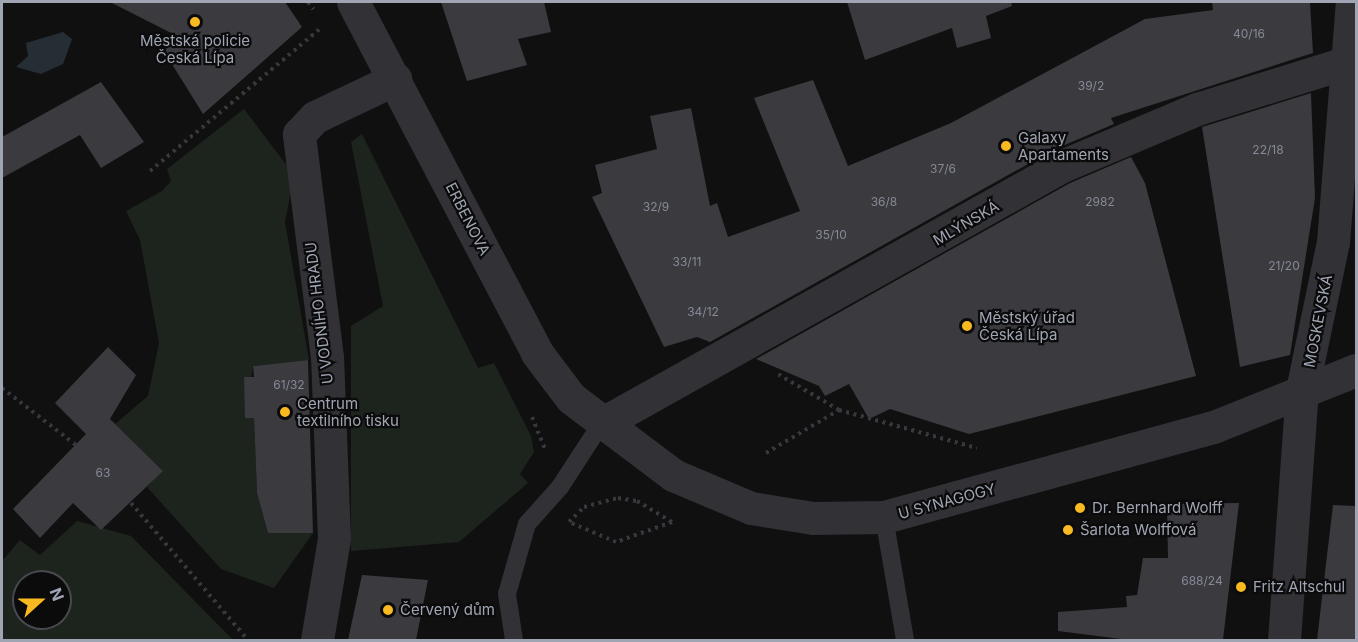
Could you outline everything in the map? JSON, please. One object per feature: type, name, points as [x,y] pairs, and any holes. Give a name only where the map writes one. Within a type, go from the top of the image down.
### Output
[{"type":"street","name":"MOSKEVSKÁ","points":[[1284,640],[1302,390],[1333,242],[1352,2]]},
{"type":"street","name":"ERBENOVA","points":[[356,6],[537,353],[571,398],[601,424]]},
{"type":"street","name":"MLÝNSKÁ","points":[[601,424],[1062,166],[1197,109],[1348,62]]},
{"type":"street","name":"U VODNÍHO HRADU","points":[[317,640],[334,538],[327,357],[299,134],[315,117],[396,79]]},
{"type":"street","name":"U SYNAGOGY","points":[[601,424],[673,475],[751,508],[813,518],[884,517],[1216,426],[1356,370]]},
{"type":"lane","points":[[514,640],[507,594],[526,524],[560,487],[601,424]]},
{"type":"lane","points":[[884,517],[905,640]]},
{"type":"path","points":[[150,171],[310,35],[356,6]]},
{"type":"path","points":[[736,350],[839,410],[980,449]]},
{"type":"path","points":[[2,387],[76,445]]},
{"type":"path","points":[[766,453],[839,410]]},
{"type":"path","points":[[618,498],[637,501],[672,522],[616,542],[570,522],[585,507],[618,498]]},
{"type":"path","points":[[131,503],[209,589],[248,640]]},
{"type":"shaded area","points":[[63,32],[72,39],[63,64],[41,74],[16,67],[28,56],[26,43]]},
{"type":"shaded area","points":[[244,109],[294,175],[285,222],[309,360],[253,366],[245,418],[254,418],[257,493],[268,533],[313,533],[274,588],[221,569],[147,487],[162,470],[115,424],[148,396],[159,343],[140,240],[126,211],[162,191],[171,181],[167,169]]},
{"type":"shaded area","points":[[362,134],[478,368],[494,363],[531,436],[534,452],[520,474],[528,483],[459,542],[351,551],[351,326],[383,306],[351,142]]},
{"type":"shaded area","points":[[77,521],[131,536],[233,640],[2,640],[2,561],[20,540],[40,555]]},
{"type":"building","points":[[110,2],[285,2],[302,27],[203,114],[162,48],[181,38]]},
{"type":"building","points":[[441,2],[544,2],[551,32],[518,39],[527,65],[467,81]]},
{"type":"building","points":[[847,2],[1011,2],[1012,6],[986,16],[991,38],[957,48],[952,28],[865,60]]},
{"type":"building","points":[[1212,2],[1310,2],[1313,53],[1111,118],[1114,124],[1053,150],[710,342],[697,337],[664,347],[592,197],[602,193],[595,165],[657,149],[650,116],[691,108],[710,206],[717,203],[728,237],[800,211],[754,98],[813,80],[848,166],[951,123],[1145,19],[1213,10]]},
{"type":"building","points":[[101,82],[144,142],[101,168],[80,135],[2,178],[2,137]]},
{"type":"building","points":[[1311,93],[1315,198],[1290,355],[1240,367],[1202,127]]},
{"type":"building","name":"Městský úřad Česká Lípa","points":[[1131,157],[1145,183],[1196,376],[969,434],[890,409],[869,419],[849,384],[825,396],[819,386],[756,359],[1070,183]]},
{"type":"building","points":[[108,347],[136,375],[110,419],[163,471],[101,530],[73,503],[40,538],[13,509],[86,434],[55,403]]},
{"type":"building","points":[[308,360],[313,533],[268,533],[257,493],[254,418],[245,418],[244,377],[254,377],[253,366]]},
{"type":"building","points":[[1239,503],[1223,640],[1129,640],[1058,631],[1058,612],[1127,607],[1126,596],[1137,595],[1143,558],[1168,558],[1167,504]]},
{"type":"building","points":[[1333,505],[1356,506],[1356,640],[1317,640]]},
{"type":"building","name":"Červený dům","points":[[362,575],[428,580],[416,640],[348,640]]},
{"type":"place","name":"Městská policie Česká Lípa","points":[[195,22]]},
{"type":"place","name":"Galaxy Apartaments","points":[[1006,146]]},
{"type":"place","name":"Městský úřad Česká Lípa","points":[[967,326]]},
{"type":"place","name":"Centrum textilního tisku","points":[[285,412]]},
{"type":"place","name":"Dr. Bernhard Wolff","points":[[1080,508]]},
{"type":"place","name":"Šarlota Wolffová","points":[[1068,530]]},
{"type":"place","name":"Fritz Altschul","points":[[1241,587]]},
{"type":"place","name":"Červený dům","points":[[388,610]]}]
